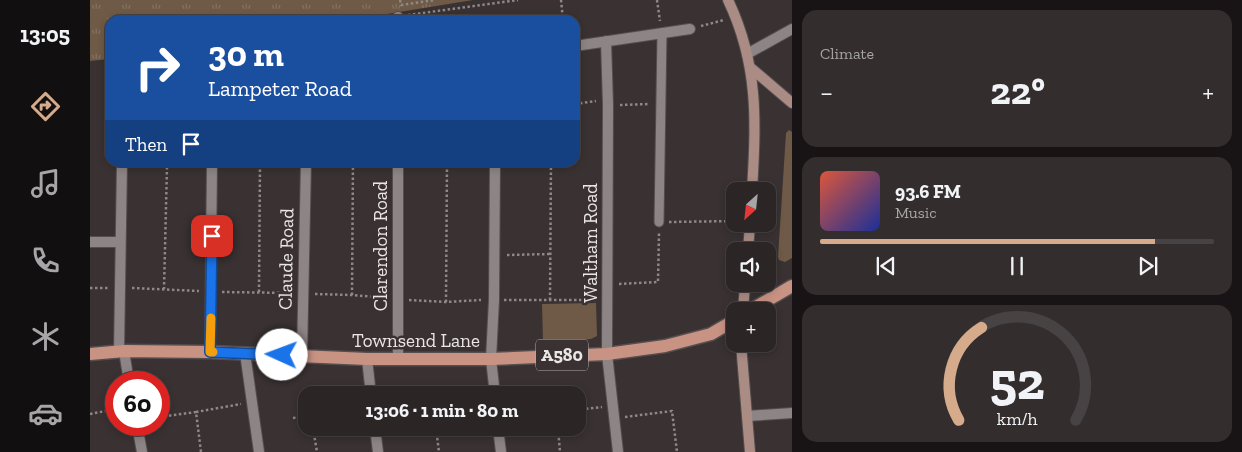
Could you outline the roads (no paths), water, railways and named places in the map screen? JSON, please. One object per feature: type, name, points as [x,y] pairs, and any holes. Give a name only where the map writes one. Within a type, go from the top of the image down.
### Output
[{"type":"main road","points":[[764,302],[792,286]]},
{"type":"main road","name":"Townsend Lane","points":[[90,354],[210,352],[367,359],[491,359],[606,354],[665,346],[711,334],[726,325]]},
{"type":"street","points":[[728,0],[736,17],[750,68],[756,118],[752,182]]},
{"type":"street","points":[[580,45],[690,29]]},
{"type":"street","points":[[747,54],[792,29]]},
{"type":"street","name":"Waltham Road","points":[[606,41],[608,102],[608,300],[606,354],[618,452]]},
{"type":"street","points":[[750,68],[792,103]]},
{"type":"street","points":[[122,167],[120,288],[122,352],[126,371]]},
{"type":"street","points":[[210,352],[212,167]]},
{"type":"street","name":"Claude Road","points":[[302,356],[306,167]]},
{"type":"street","name":"Clarendon Road","points":[[398,167],[398,359]]},
{"type":"street","points":[[494,386],[491,359],[495,255],[495,167]]},
{"type":"street","points":[[90,242],[120,242]]},
{"type":"street","points":[[740,352],[750,452]]},
{"type":"street","points":[[245,353],[259,452]]},
{"type":"street","points":[[367,359],[370,386]]},
{"type":"street","points":[[747,416],[792,413]]},
{"type":"street","points":[[139,436],[142,452]]},
{"type":"street","points":[[376,436],[378,452]]},
{"type":"street","points":[[499,436],[501,452]]},
{"type":"lane","points":[[659,222],[662,33]]}]
